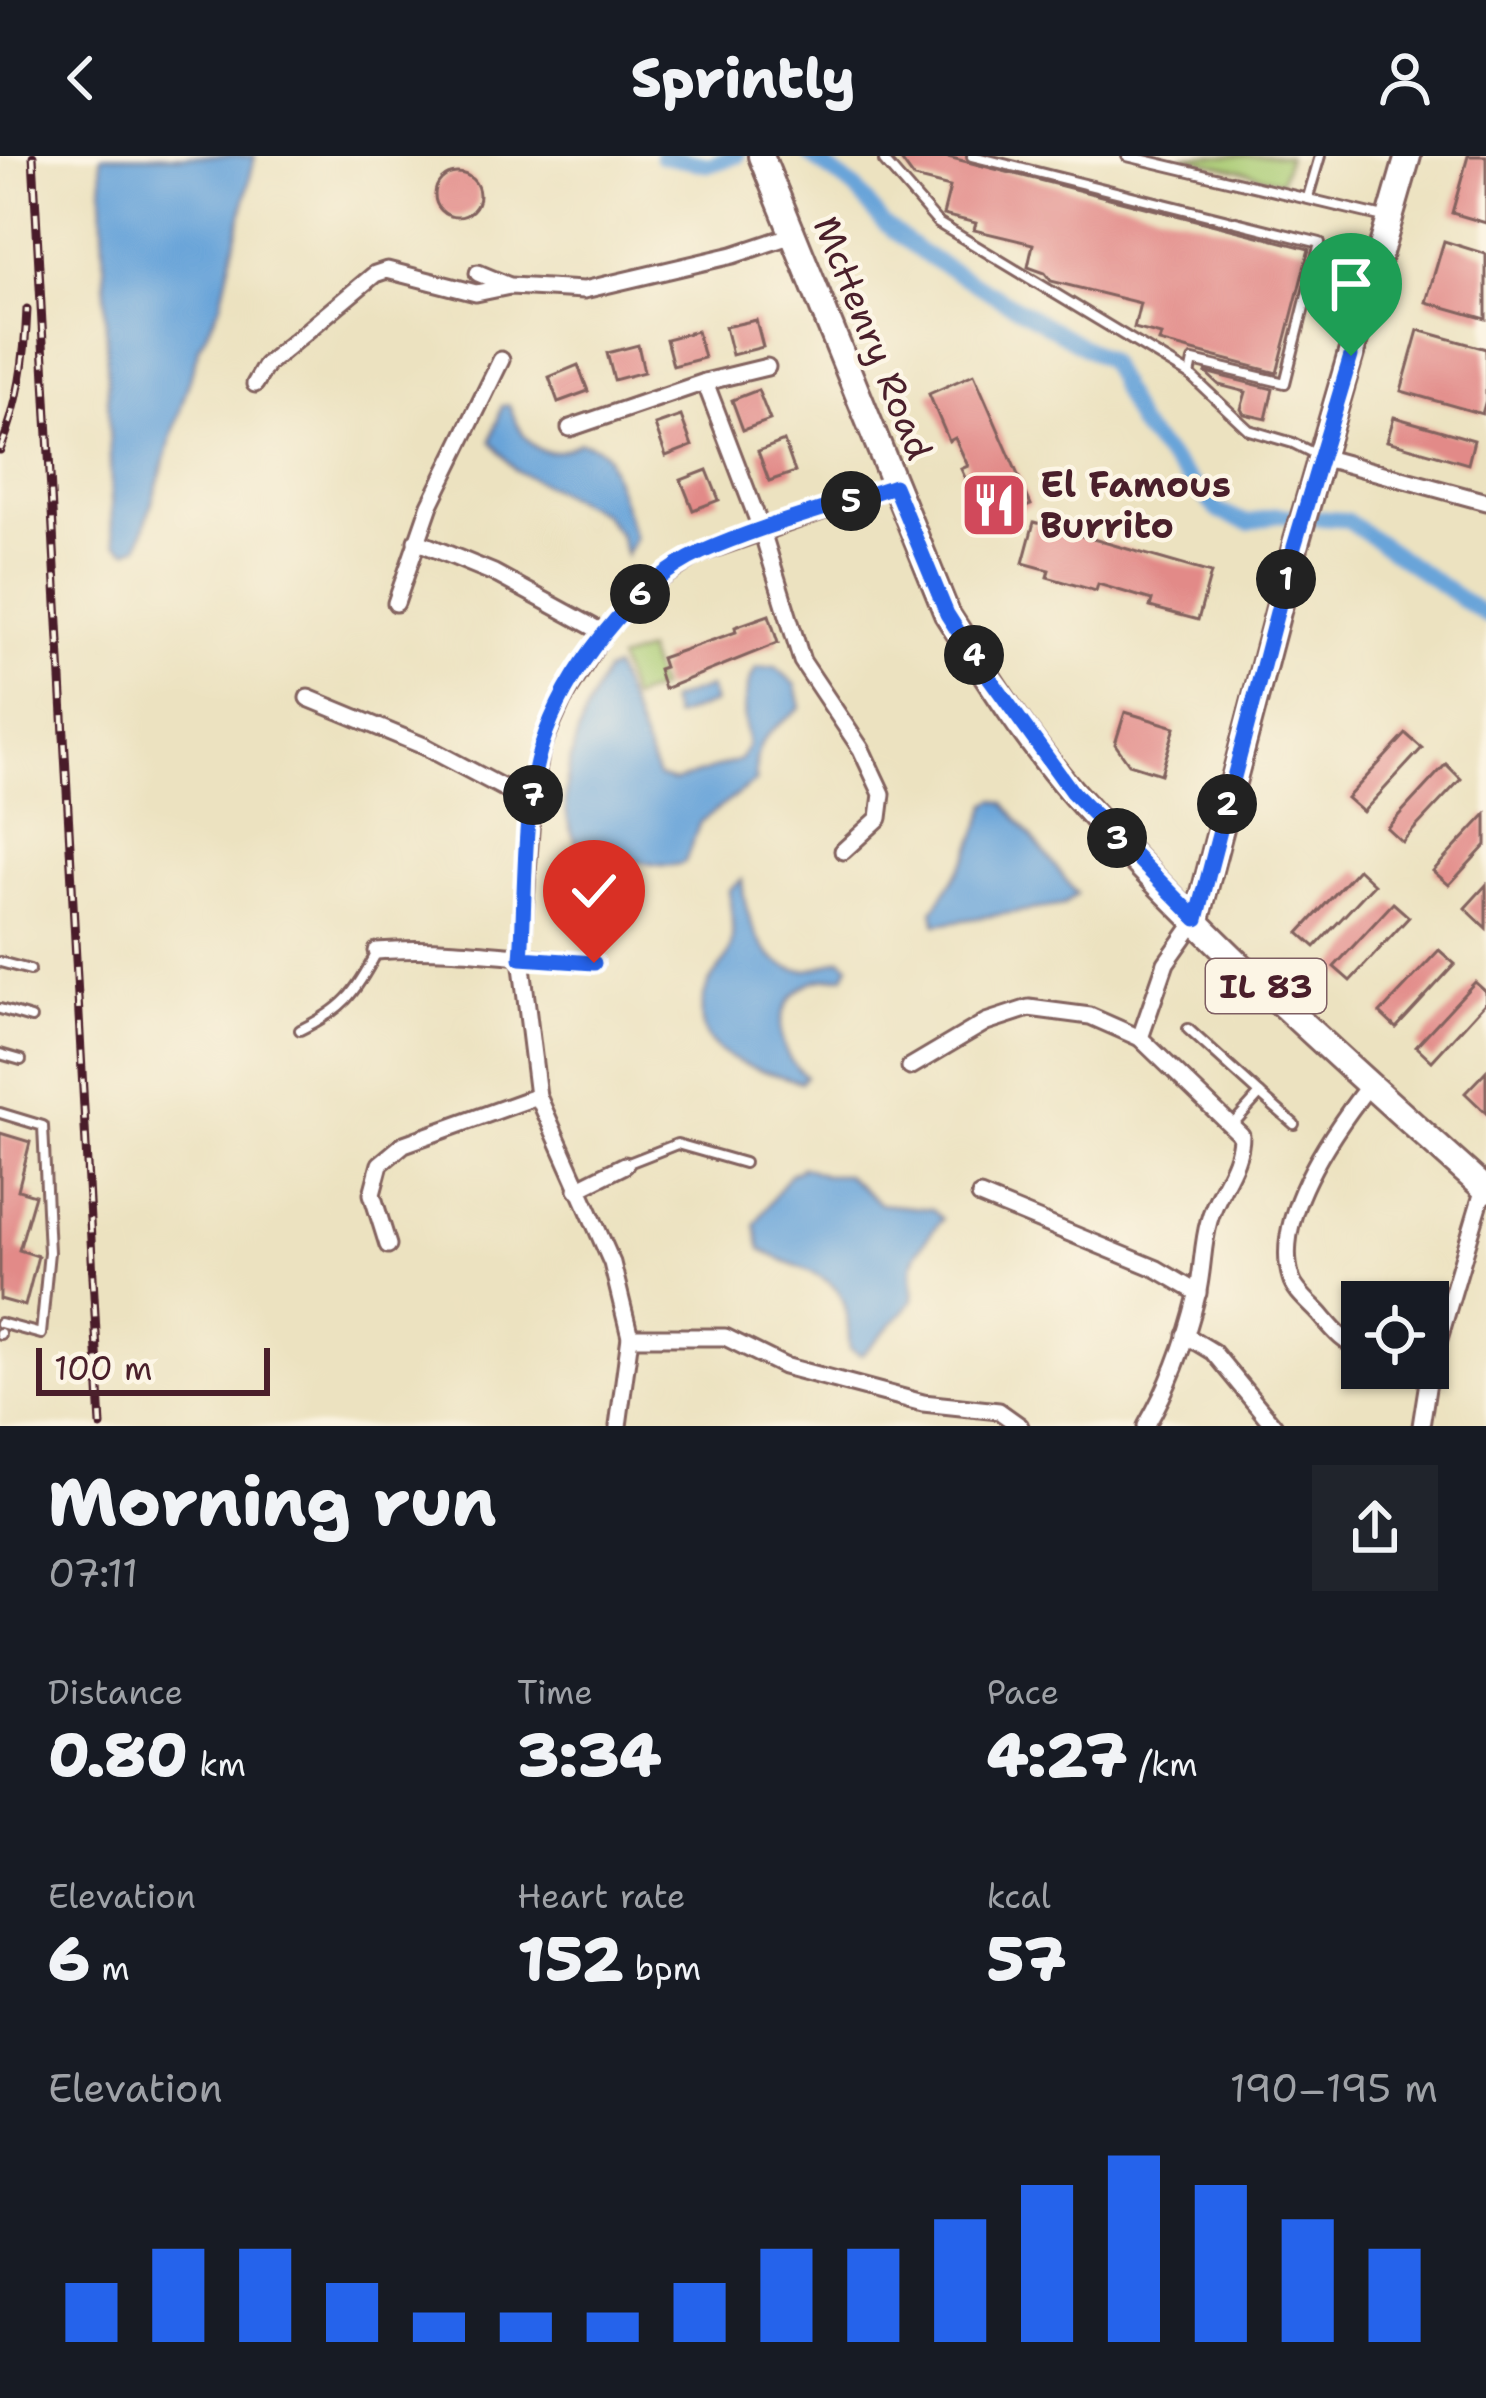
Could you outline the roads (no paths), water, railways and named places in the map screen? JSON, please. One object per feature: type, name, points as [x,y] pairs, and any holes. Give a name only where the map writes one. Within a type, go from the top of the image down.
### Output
[{"type":"main road","name":"McHenry Road","points":[[761,156],[947,614],[973,655],[1072,792],[1197,919],[1485,1189]]},
{"type":"main road","name":"IL 83","points":[[1197,919],[1278,608],[1408,156]]},
{"type":"street","points":[[255,384],[266,365],[375,274],[387,270],[476,293],[510,286],[584,290],[733,255],[793,235]]},
{"type":"street","points":[[478,272],[510,286]]},
{"type":"street","points":[[396,603],[430,505],[501,360]]},
{"type":"street","points":[[570,428],[705,382],[767,367]]},
{"type":"street","points":[[705,382],[762,531],[802,661],[861,749],[882,794],[879,818],[843,851]]},
{"type":"street","points":[[1318,469],[1484,496]]},
{"type":"street","points":[[618,1426],[630,1337],[612,1263],[538,1096],[521,958],[532,803],[541,748],[562,700],[604,632],[646,588],[698,554],[894,486]]},
{"type":"street","points":[[416,542],[494,573],[604,632]]},
{"type":"street","points":[[308,698],[424,746],[532,803]]},
{"type":"street","points":[[1140,1038],[1166,964],[1197,919]]},
{"type":"street","points":[[377,951],[420,947],[594,963]]},
{"type":"street","points":[[910,1067],[986,1022],[1029,1008],[1090,1016],[1140,1038],[1241,1136],[1241,1156],[1219,1191],[1208,1224],[1198,1293],[1185,1335],[1146,1426]]},
{"type":"street","points":[[1341,1338],[1291,1282],[1287,1247],[1306,1185],[1324,1149],[1370,1084]]},
{"type":"street","points":[[388,1245],[371,1194],[380,1164],[404,1144],[538,1096]]},
{"type":"street","points":[[578,1189],[625,1165]]},
{"type":"street","points":[[1449,1303],[1485,1189]]},
{"type":"street","points":[[980,1196],[1157,1269],[1198,1293]]},
{"type":"street","points":[[1185,1335],[1213,1352],[1274,1426]]},
{"type":"street","points":[[630,1337],[725,1337],[784,1366],[923,1403],[999,1411],[1020,1426]]},
{"type":"street","points":[[1421,1426],[1426,1389]]},
{"type":"lane","points":[[886,156],[884,161],[938,223],[1190,375],[1249,430],[1293,442],[1318,469]]},
{"type":"lane","points":[[972,156],[1320,243],[1286,383],[1193,361],[1190,375]]},
{"type":"lane","points":[[1127,156],[1390,219]]},
{"type":"lane","points":[[1308,197],[1320,156]]},
{"type":"lane","points":[[300,1030],[334,1013],[356,991],[377,951]]},
{"type":"lane","points":[[0,962],[30,970]]},
{"type":"lane","points":[[0,1009],[31,1018]]},
{"type":"lane","points":[[1188,1029],[1294,1124]]},
{"type":"lane","points":[[0,1054],[21,1060]]},
{"type":"lane","points":[[1231,1126],[1260,1094]]},
{"type":"lane","points":[[0,1113],[43,1126],[49,1252],[41,1334],[1,1328]]},
{"type":"lane","points":[[625,1165],[677,1144],[744,1162]]},
{"type":"water","points":[[101,156],[255,156],[221,303],[199,348],[139,545],[128,551],[116,544],[112,528]]},
{"type":"water","points":[[509,405],[526,438],[543,451],[565,450],[579,442],[606,454],[635,538],[626,555],[619,534],[603,514],[515,470],[491,441],[502,406]]},
{"type":"water","points":[[776,667],[796,685],[801,708],[760,745],[756,781],[700,822],[685,862],[648,864],[579,846],[566,806],[567,783],[586,711],[605,672],[614,668],[658,777],[674,782],[740,760],[748,746],[744,706],[751,678],[756,668]]},
{"type":"water","points":[[709,687],[714,703],[674,717],[669,701]]},
{"type":"water","points":[[1005,803],[1077,894],[1064,905],[936,924],[933,911],[968,856],[988,804]]},
{"type":"water","points":[[742,880],[747,911],[770,955],[796,969],[813,969],[841,959],[849,965],[844,976],[806,985],[786,1006],[783,1044],[806,1076],[801,1082],[725,1055],[703,1028],[708,985],[731,946],[729,890]]},
{"type":"water","points":[[803,1167],[824,1175],[846,1175],[880,1204],[931,1209],[942,1219],[914,1259],[913,1299],[861,1355],[850,1349],[846,1311],[837,1290],[818,1275],[761,1249],[755,1224],[789,1175]]},
{"type":"waterway","points":[[662,156],[709,165],[737,156]]},
{"type":"waterway","points":[[810,156],[856,189],[883,223],[922,253],[1108,361],[1139,426],[1219,512],[1249,523],[1277,515],[1346,520],[1486,616]]},
{"type":"railway","points":[[33,156],[101,1426]]},
{"type":"railway","points":[[0,450],[20,381],[27,309]]},
{"type":"place","name":"El Famous Burrito","points":[[994,505]]}]
